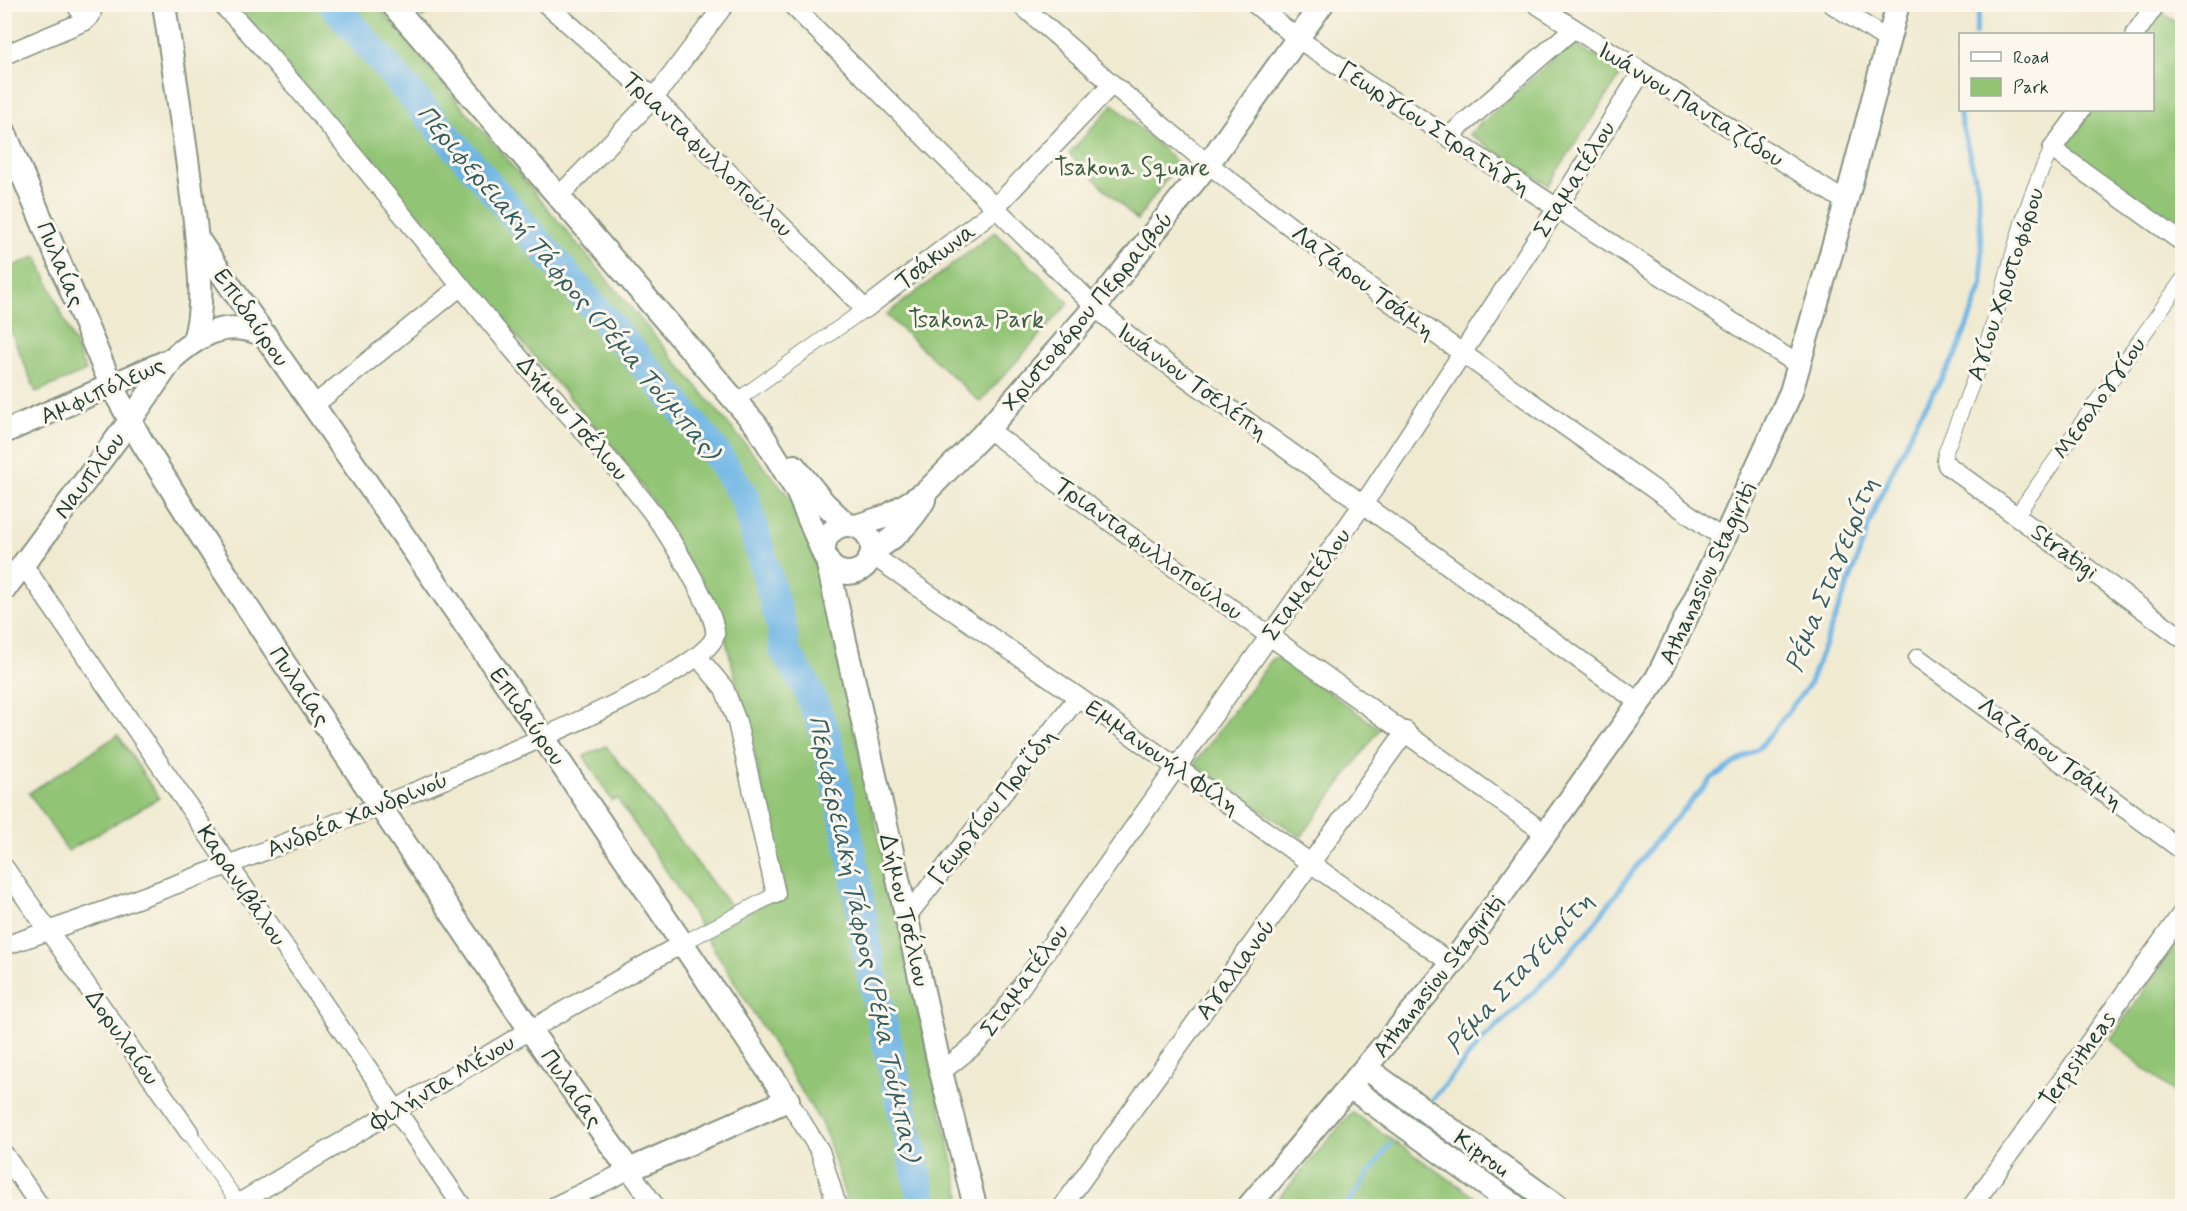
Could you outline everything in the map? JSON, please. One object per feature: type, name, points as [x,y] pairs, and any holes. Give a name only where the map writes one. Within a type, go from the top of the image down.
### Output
[{"type":"street","points":[[76,4],[85,21]]},
{"type":"street","points":[[4,55],[85,21],[91,15],[94,4]]},
{"type":"street","name":"Επιδαύρου","points":[[164,4],[193,195],[201,296],[200,315],[194,340]]},
{"type":"street","name":"Δήμου Τσέλιου","points":[[221,4],[348,147],[555,399],[624,475],[670,538],[699,589],[715,627],[714,640],[698,657]]},
{"type":"street","name":"Δήμου Τσέλιου","points":[[392,4],[736,401],[756,426],[797,491],[825,557],[839,613],[941,1072],[975,1206]]},
{"type":"street","name":"Τριανταφυλλοπούλου","points":[[546,4],[654,98],[866,309]]},
{"type":"street","points":[[558,196],[654,98],[725,4]]},
{"type":"street","name":"Ιωάννου Τσελέπη","points":[[791,4],[1095,307],[1153,355],[1640,704]]},
{"type":"street","name":"Λαζάρου Τσάμη","points":[[1020,4],[1208,164],[1379,294],[1724,539]]},
{"type":"street","name":"Γεωργίου Στρατήγη","points":[[1255,4],[1298,39],[1800,366]]},
{"type":"street","name":"Χριστοφόρου Περραιβού","points":[[852,526],[887,516],[926,492],[988,429],[1095,307],[1208,164],[1322,4]]},
{"type":"street","name":"Ιωάννου Πανταζίδου","points":[[1536,4],[1846,202]]},
{"type":"street","points":[[1832,4],[1889,41]]},
{"type":"street","name":"Athanasiou Stagiriti","points":[[1249,1206],[1452,964],[1640,704],[1661,669],[1724,539],[1785,406],[1800,366],[1898,4]]},
{"type":"street","points":[[2135,33],[2156,4]]},
{"type":"street","points":[[1448,137],[1573,29]]},
{"type":"street","name":"Σταματέλου","points":[[941,1072],[991,1029],[1269,634],[1363,505],[1557,208],[1641,73]]},
{"type":"street","name":"Τσάκωνα","points":[[736,401],[866,309],[995,208],[1112,84]]},
{"type":"street","name":"Αγίου Χριστοφόρου","points":[[1947,465],[1944,461],[1945,454],[1973,386],[2023,221],[2044,164],[2052,149],[2080,111]]},
{"type":"street","name":"Πυλαίας","points":[[4,131],[112,387],[130,421],[198,532],[530,1030],[655,1206]]},
{"type":"street","points":[[2052,149],[2182,242]]},
{"type":"street","name":"Επιδαύρου","points":[[196,238],[543,737],[788,1100],[820,1151],[831,1204]]},
{"type":"street","name":"Μεσολογγίου","points":[[2016,516],[2182,280]]},
{"type":"street","points":[[313,406],[460,286]]},
{"type":"street","name":"Αμφιπόλεως","points":[[4,432],[172,359],[194,340],[217,330],[247,329],[266,336]]},
{"type":"street","name":"Ναυπλίου","points":[[4,590],[130,421],[172,359]]},
{"type":"street","name":"Δήμου Τσέλιου","points":[[756,426],[778,447],[824,503],[852,526]]},
{"type":"street","name":"Τριανταφυλλοπούλου","points":[[988,429],[1091,508],[1406,731],[1545,833]]},
{"type":"street","name":"Stratigi","points":[[1947,465],[2182,638]]},
{"type":"street","name":"Χριστοφόρου Περραιβού","points":[[870,556],[893,537],[920,507],[926,492]]},
{"type":"street","points":[[839,613],[849,590],[870,556],[868,535],[852,526],[835,529],[829,534],[824,546],[825,557],[832,567],[843,573],[856,572],[870,556]]},
{"type":"street","name":"Εμμανουήλ Φίλη","points":[[870,556],[1078,697],[1452,964]]},
{"type":"street","name":"Καρανιβάλου","points":[[22,563],[462,1206]]},
{"type":"street","points":[[683,943],[776,894],[730,700],[724,688],[698,657]]},
{"type":"street","name":"Ανδρέα Χανδρινού","points":[[4,946],[228,866],[380,805],[543,737],[624,698],[698,657]]},
{"type":"street","name":"Λαζάρου Τσάμη","points":[[1918,658],[2182,850]]},
{"type":"street","name":"Γεωργίου Πραΐδη","points":[[907,916],[1078,697]]},
{"type":"street","name":"Αγαλιανού","points":[[1063,1206],[1406,731]]},
{"type":"street","name":"Δορυλαίου","points":[[4,867],[238,1206]]},
{"type":"street","name":"Terpsitheas","points":[[1972,1206],[2182,913]]},
{"type":"street","name":"Φιλήντα Μένου","points":[[238,1206],[530,1030],[683,943]]},
{"type":"street","name":"Kiprou","points":[[1366,1068],[1557,1206]]},
{"type":"street","name":"Kiprou","points":[[1350,1087],[1515,1206]]},
{"type":"street","points":[[555,1206],[629,1170],[788,1100]]},
{"type":"street","points":[[4,1154],[40,1206]]},
{"type":"green space","points":[[233,5],[377,5],[798,507],[819,576],[963,1206],[848,1206],[821,1123],[705,934],[783,894],[754,751],[723,629],[653,501],[617,451]]},
{"type":"green space","points":[[412,5],[435,5],[422,18]]},
{"type":"green space","points":[[2160,11],[2182,27],[2182,229],[2064,145],[2089,111],[2154,111],[2154,33],[2144,33]]},
{"type":"green space","points":[[1573,42],[1622,73],[1548,185],[1469,134]]},
{"type":"green space","name":"Tsakona Square","points":[[1113,104],[1178,163],[1137,220],[1069,154]]},
{"type":"green space","name":"Tsakona Park","points":[[995,232],[1069,303],[980,402],[886,315]]},
{"type":"green space","points":[[37,256],[86,371],[36,392],[5,317],[4,270]]},
{"type":"green space","points":[[1273,658],[1282,659],[1380,729],[1301,837],[1194,764]]},
{"type":"green space","points":[[118,735],[159,798],[68,851],[29,793]]},
{"type":"green space","points":[[606,746],[736,913],[703,931],[673,881],[617,798],[612,801],[584,756]]},
{"type":"green space","points":[[2182,935],[2182,1099],[2110,1040]]},
{"type":"green space","points":[[1352,1112],[1488,1206],[1272,1206]]},
{"type":"waterway","name":"Περιφερειακή Τάφρος (Ρέμα Τούμπας)","points":[[333,4],[675,401],[714,450],[745,498],[782,628],[784,650],[806,685],[826,735],[851,850],[871,971],[924,1206]]},
{"type":"waterway","name":"Ρέμα Σταγειρίτη","points":[[1975,33],[1981,4]]},
{"type":"waterway","name":"Ρέμα Σταγειρίτη","points":[[1427,1106],[1482,1040],[1539,987],[1591,928],[1652,845],[1712,778],[1761,746],[1809,685],[1876,505],[1918,418],[1956,355],[1983,283],[1978,188],[1960,117],[1961,111]]},
{"type":"waterway","name":"Ρέμα Σταγειρίτη","points":[[1346,1206],[1390,1144]]}]
